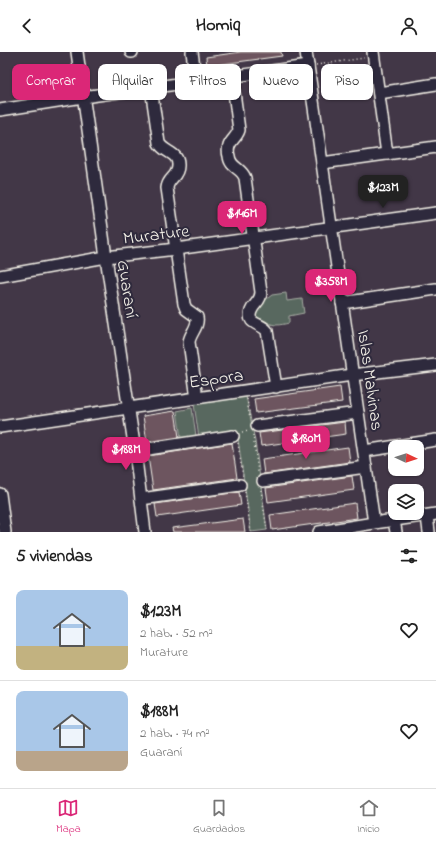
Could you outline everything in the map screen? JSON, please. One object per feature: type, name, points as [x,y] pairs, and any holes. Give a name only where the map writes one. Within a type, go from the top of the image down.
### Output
[{"type":"street","name":"Guaraní","points":[[77,52],[79,64]]},
{"type":"street","points":[[192,52],[194,64]]},
{"type":"street","name":"Islas Malvinas","points":[[306,52],[308,64]]},
{"type":"street","points":[[374,54],[387,154]]},
{"type":"street","points":[[380,93],[436,84]]},
{"type":"street","points":[[0,110],[64,100]]},
{"type":"street","name":"Guaraní","points":[[83,100],[135,451],[145,532]]},
{"type":"street","points":[[153,100],[159,143],[161,147],[174,154],[178,161],[177,173],[169,181],[167,188],[184,304],[186,309],[197,317],[198,322],[189,342],[197,398]]},
{"type":"street","points":[[235,100],[239,130],[228,148],[228,155],[232,165],[241,171],[245,178],[261,296],[252,309],[250,317],[255,324],[264,327],[267,331],[276,387]]},
{"type":"street","name":"Islas Malvinas","points":[[313,100],[374,523]]},
{"type":"street","points":[[322,163],[436,147]]},
{"type":"street","name":"Murature","points":[[0,276],[106,257],[176,249],[436,213]]},
{"type":"street","points":[[342,303],[436,289]]},
{"type":"street","name":"Espora","points":[[0,427],[352,375],[436,365]]},
{"type":"street","points":[[254,426],[358,412]]},
{"type":"street","points":[[135,451],[233,436]]},
{"type":"street","points":[[364,451],[436,440]]},
{"type":"street","points":[[261,480],[366,467]]},
{"type":"street","points":[[141,499],[240,485]]},
{"type":"street","points":[[0,494],[5,532]]},
{"type":"street","points":[[429,532],[431,515]]},
{"type":"street","points":[[319,532],[394,520],[396,532]]},
{"type":"path","points":[[313,65],[374,54]]},
{"type":"path","points":[[246,391],[254,426],[267,530]]},
{"type":"green space","points":[[286,293],[287,301],[302,299],[304,313],[289,316],[289,323],[276,325],[264,321],[255,314],[260,304],[272,295]]},
{"type":"green space","points":[[246,396],[255,441],[267,530],[251,532],[237,432],[199,438],[194,404]]},
{"type":"green space","points":[[192,408],[196,436],[181,438],[177,411]]},
{"type":"building","points":[[241,52],[281,52],[282,56],[222,64],[207,64],[206,57]]},
{"type":"building","points":[[340,387],[342,402],[256,413],[254,399]]},
{"type":"building","points":[[175,411],[179,437],[147,442],[143,416]]},
{"type":"building","points":[[345,422],[346,434],[261,446],[259,433]]},
{"type":"building","points":[[232,443],[237,478],[153,490],[148,456]]},
{"type":"building","points":[[348,447],[350,462],[264,474],[262,459]]},
{"type":"building","points":[[352,476],[354,490],[268,502],[266,488]]},
{"type":"building","points":[[239,492],[241,505],[157,517],[155,504]]},
{"type":"building","points":[[355,503],[357,518],[272,530],[270,515]]},
{"type":"building","points":[[243,519],[245,532],[173,532],[172,528]]}]
